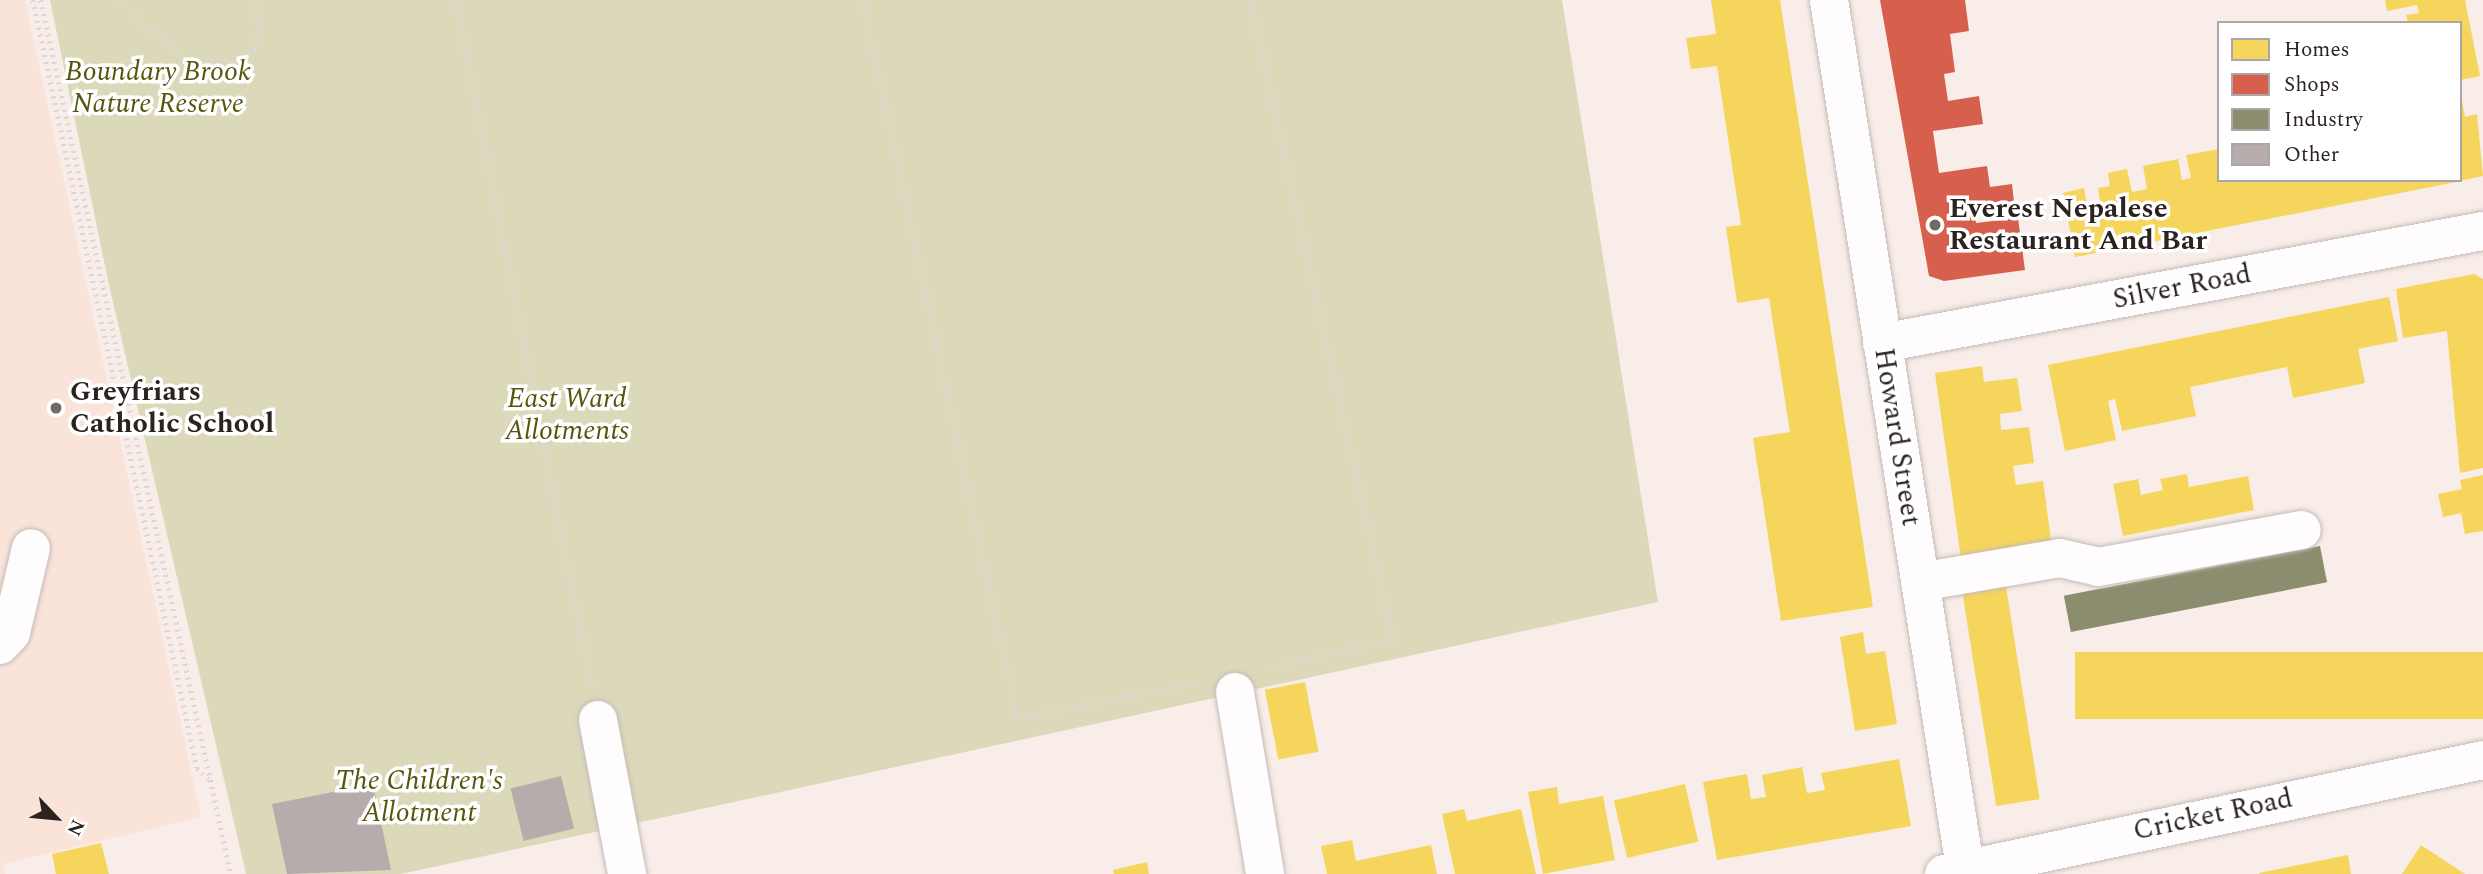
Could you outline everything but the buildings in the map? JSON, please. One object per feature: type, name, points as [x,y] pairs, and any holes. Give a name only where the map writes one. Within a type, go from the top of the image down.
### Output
[{"type":"street","name":"Howard Street","points":[[1829,0],[1920,582],[1958,871]]},
{"type":"street","name":"Silver Road","points":[[1882,343],[2483,231]]},
{"type":"street","points":[[1920,582],[2060,558],[2098,567],[2302,530]]},
{"type":"street","points":[[0,645],[11,633],[31,548]]},
{"type":"street","points":[[1234,684],[1265,874]]},
{"type":"street","points":[[598,720],[627,874]]},
{"type":"street","name":"Cricket Road","points":[[1958,871],[2483,760]]},
{"type":"path","points":[[33,0],[197,768],[209,780]]},
{"type":"path","points":[[41,0],[231,874]]},
{"type":"path","points":[[121,0],[146,29],[172,43],[190,69],[205,74],[211,61],[244,60],[254,48],[260,33],[254,0]]},
{"type":"path","points":[[456,0],[598,720]]},
{"type":"path","points":[[863,0],[1017,718],[1234,684],[1393,640],[1250,0]]},
{"type":"shaded area","name":"Greyfriars Catholic School","points":[[0,0],[25,0],[201,817],[3,864],[5,874],[0,874]]},
{"type":"green space","name":"East Ward Allotments","points":[[50,0],[1562,0],[1658,602],[401,874],[246,874],[109,285]]},
{"type":"place","name":"Everest Nepalese Restaurant And Bar","points":[[1935,225]]},
{"type":"place","name":"Greyfriars Catholic School","points":[[56,408]]},
{"type":"park label","name":"Boundary Brook Nature Reserve","points":[[158,88]]},
{"type":"park label","name":"The Children's Allotment","points":[[419,797]]}]
